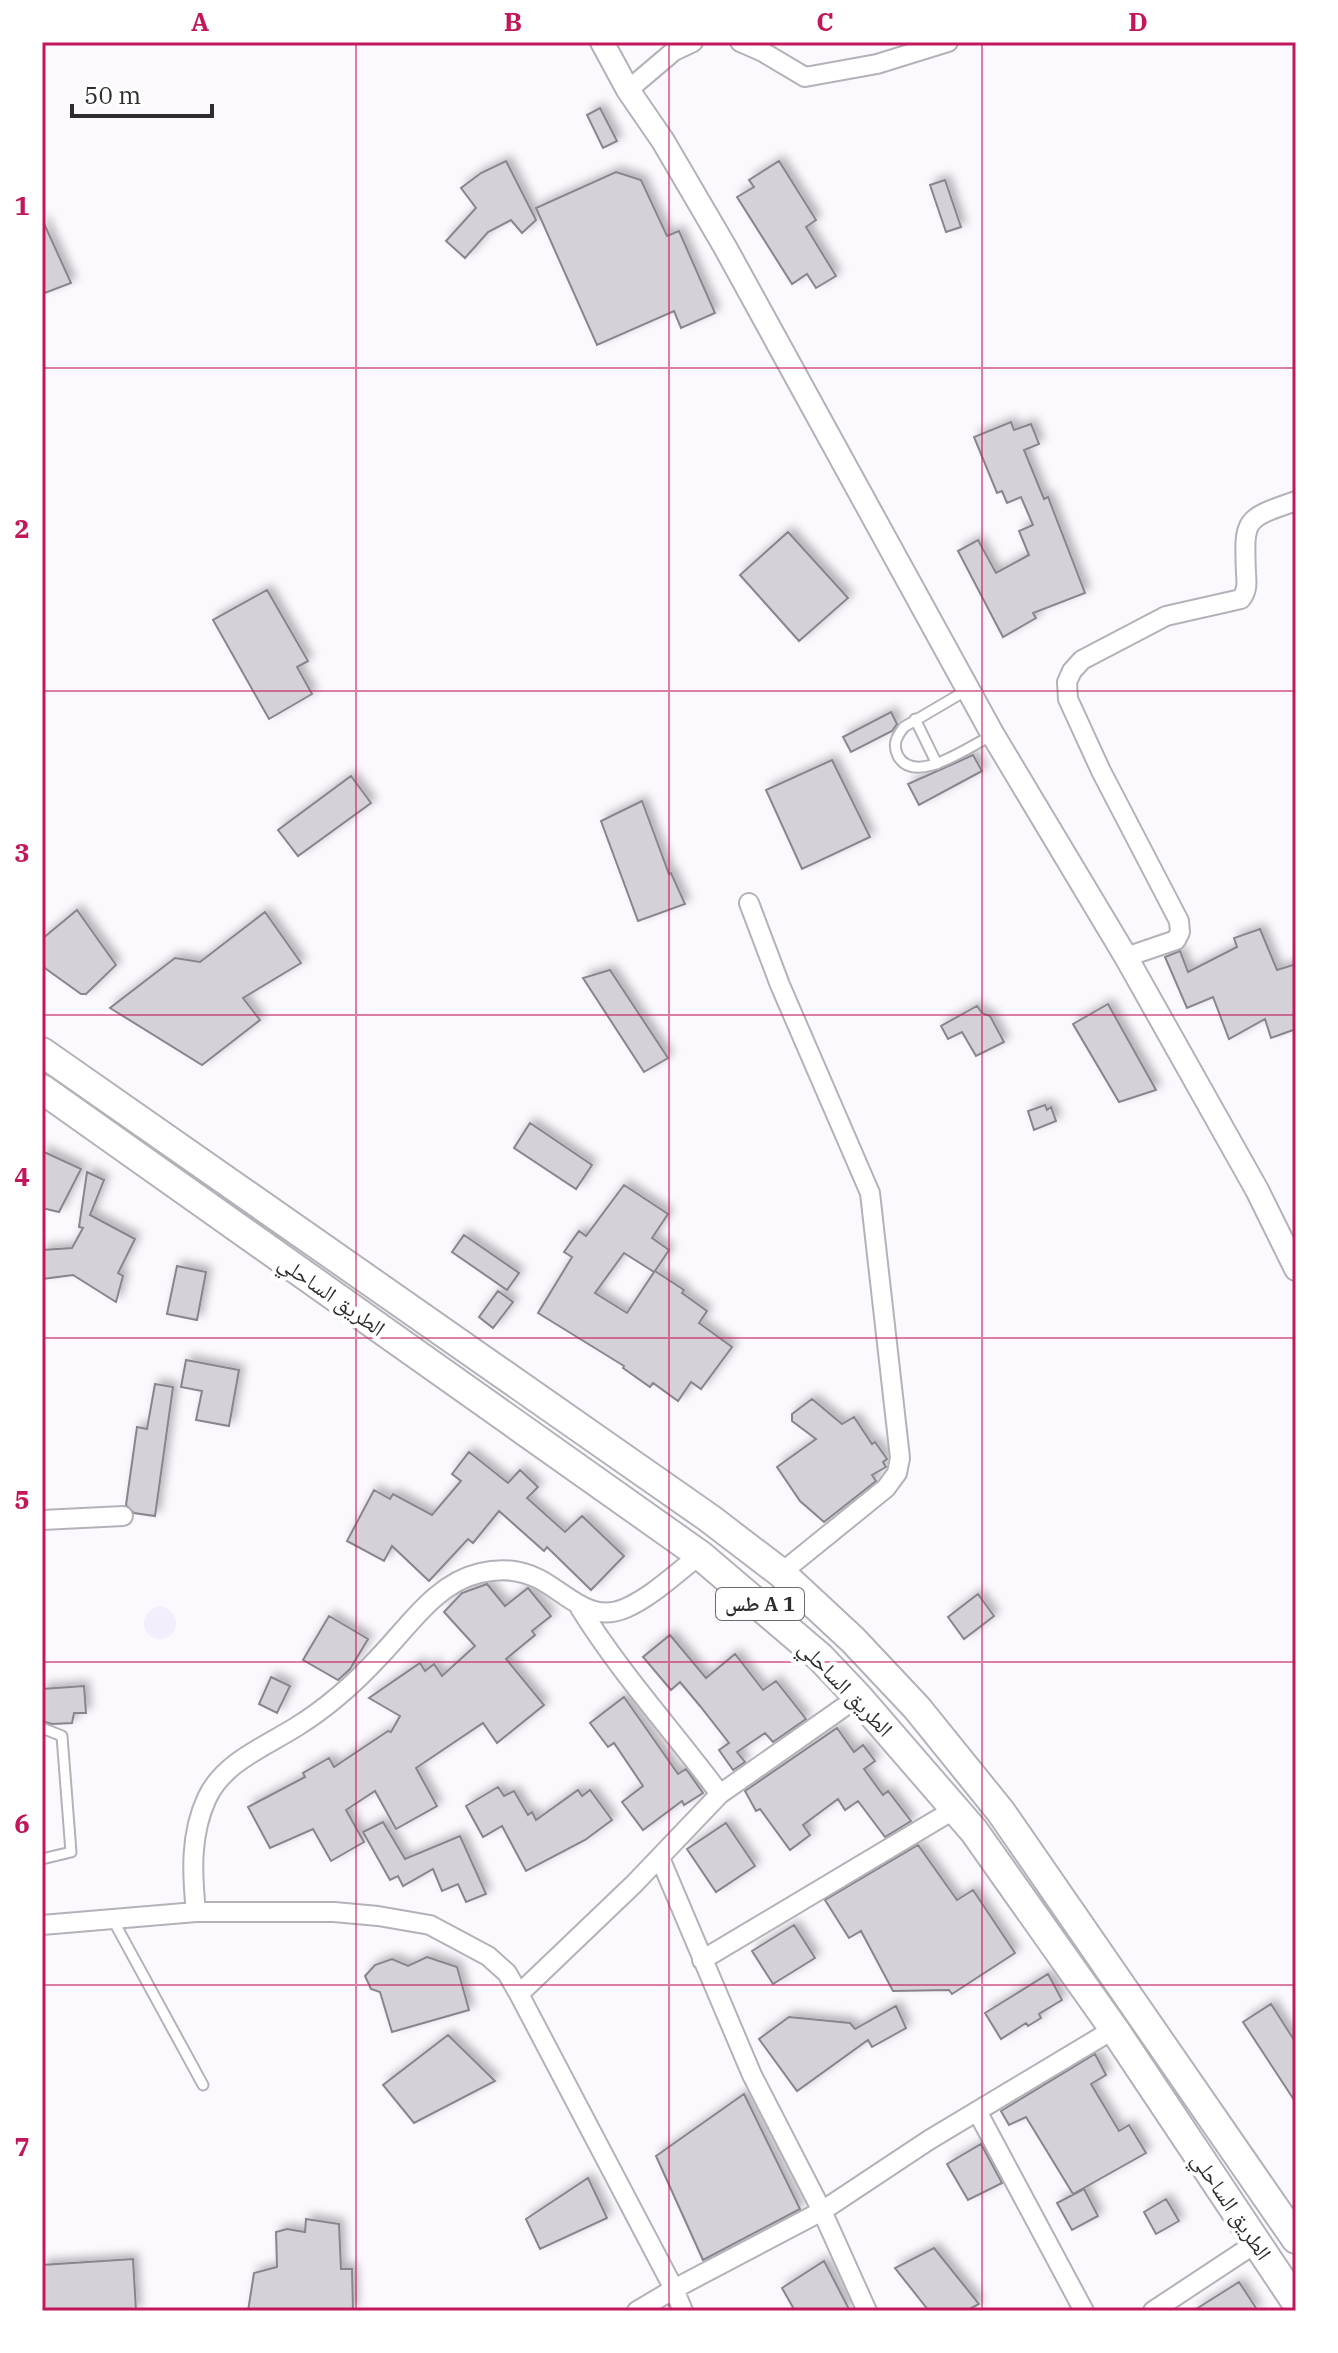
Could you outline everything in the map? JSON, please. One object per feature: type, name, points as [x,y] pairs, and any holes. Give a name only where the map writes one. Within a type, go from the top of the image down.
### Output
[{"type":"highway","name":"الطريق الساحلي","points":[[42,1052],[709,1518],[781,1573],[853,1640],[917,1708],[1001,1812],[1296,2239]]},
{"type":"highway","name":"الطريق الساحلي","points":[[42,1089],[700,1555],[798,1638],[858,1697],[974,1831],[1114,2029],[1296,2302]]},
{"type":"street","points":[[628,90],[674,51],[693,42]]},
{"type":"street","points":[[740,42],[805,77],[877,64],[948,42]]},
{"type":"street","points":[[604,43],[628,90],[663,141],[725,247],[993,735],[1126,957],[1257,1190],[1296,1269]]},
{"type":"street","points":[[1126,957],[1176,940],[1180,932],[1179,921],[1101,771],[1068,699],[1067,682],[1082,660],[1166,616],[1241,599],[1247,587],[1245,533],[1252,519],[1260,513],[1296,501]]},
{"type":"street","points":[[749,903],[780,985],[870,1193],[900,1458],[897,1473],[886,1488],[781,1573]]},
{"type":"street","points":[[42,1520],[123,1516]]},
{"type":"street","points":[[196,1912],[192,1871],[197,1827],[207,1797],[223,1774],[326,1705],[377,1660],[434,1597],[455,1581],[481,1573],[512,1570],[538,1579],[580,1608],[598,1613],[623,1610],[642,1600],[700,1555]]},
{"type":"street","points":[[580,1608],[606,1649],[720,1794]]},
{"type":"street","points":[[519,1994],[660,1858],[720,1794],[858,1697]]},
{"type":"street","points":[[702,1960],[955,1809]]},
{"type":"street","points":[[660,1858],[752,2075],[822,2211],[867,2311]]},
{"type":"street","points":[[42,1925],[196,1912],[334,1912],[430,1925],[488,1956],[507,1973],[519,1994],[683,2311]]},
{"type":"street","points":[[637,2311],[822,2211],[977,2111],[1114,2029]]},
{"type":"street","points":[[977,2111],[1084,2311]]},
{"type":"street","points":[[1153,2311],[1256,2243]]},
{"type":"lane","points":[[969,688],[915,719],[897,736],[895,745],[899,757],[914,769],[937,764],[993,735]]},
{"type":"lane","points":[[915,719],[937,764]]},
{"type":"lane","points":[[42,1728],[62,1736],[71,1852],[42,1859]]},
{"type":"lane","points":[[113,1920],[203,2085]]},
{"type":"shaded area","points":[[160,1607],[172,1611],[176,1623],[172,1635],[160,1639],[148,1635],[144,1623],[148,1611]]},
{"type":"building","points":[[600,108],[617,141],[603,148],[587,115]]},
{"type":"building","points":[[506,161],[536,220],[522,233],[511,220],[488,232],[465,258],[446,241],[476,208],[461,188],[481,173]]},
{"type":"building","points":[[779,161],[816,220],[806,227],[836,276],[816,288],[807,274],[792,284],[737,197],[754,187],[749,180]]},
{"type":"building","points":[[616,172],[641,180],[667,236],[679,231],[715,313],[681,328],[674,311],[597,345],[536,208]]},
{"type":"building","points":[[945,180],[961,227],[946,232],[930,185]]},
{"type":"building","points":[[42,219],[71,283],[42,294]]},
{"type":"building","points":[[1011,422],[1014,430],[1031,424],[1039,444],[1024,450],[1044,499],[1048,497],[1085,593],[1033,613],[1036,618],[1003,637],[958,551],[978,540],[996,573],[1029,555],[1019,531],[1033,525],[1021,497],[1007,503],[1002,491],[997,493],[974,437]]},
{"type":"building","points":[[788,532],[848,598],[799,641],[740,575]]},
{"type":"building","points":[[267,590],[308,661],[297,667],[312,694],[269,719],[213,620]]},
{"type":"building","points":[[891,712],[897,724],[892,731],[851,752],[843,737]]},
{"type":"building","points":[[973,755],[982,771],[919,805],[908,784]]},
{"type":"building","points":[[832,760],[870,837],[802,869],[766,790]]},
{"type":"building","points":[[351,776],[371,803],[298,856],[278,830]]},
{"type":"building","points":[[642,801],[669,874],[685,904],[638,921],[601,821]]},
{"type":"building","points":[[77,910],[116,965],[86,994],[81,994],[42,966],[42,939]]},
{"type":"building","points":[[265,912],[301,963],[243,998],[260,1020],[202,1065],[110,1008],[175,958],[200,962]]},
{"type":"building","points":[[1260,929],[1277,970],[1296,964],[1296,1029],[1271,1038],[1265,1019],[1229,1039],[1213,997],[1187,1008],[1165,957],[1180,951],[1188,972],[1237,947],[1234,938]]},
{"type":"building","points":[[610,970],[668,1058],[644,1072],[583,978]]},
{"type":"building","points":[[1108,1004],[1156,1090],[1119,1102],[1073,1024]]},
{"type":"building","points":[[977,1006],[982,1013],[990,1016],[1004,1042],[976,1056],[962,1032],[948,1039],[941,1026]]},
{"type":"building","points":[[1045,1105],[1047,1110],[1051,1107],[1056,1121],[1034,1130],[1028,1111]]},
{"type":"building","points":[[530,1123],[592,1165],[576,1189],[514,1148]]},
{"type":"building","points":[[42,1151],[81,1169],[59,1212],[42,1208]]},
{"type":"building","points":[[87,1172],[104,1180],[90,1215],[135,1239],[118,1273],[123,1276],[116,1302],[73,1275],[42,1279],[42,1250],[72,1248],[83,1228],[79,1227]]},
{"type":"building","points":[[624,1185],[668,1214],[652,1238],[669,1250],[655,1271],[684,1290],[682,1293],[707,1311],[699,1323],[732,1347],[701,1389],[691,1382],[678,1401],[653,1383],[650,1387],[624,1366],[538,1313],[572,1257],[564,1252],[579,1231],[586,1236]],"holes":[[[624,1253],[654,1272],[627,1313],[595,1293]]]},
{"type":"building","points":[[464,1235],[519,1273],[507,1290],[452,1252]]},
{"type":"building","points":[[177,1266],[206,1272],[197,1320],[167,1314]]},
{"type":"building","points":[[498,1291],[513,1302],[493,1328],[479,1317]]},
{"type":"building","points":[[186,1360],[239,1370],[229,1426],[196,1420],[202,1391],[181,1387]]},
{"type":"building","points":[[155,1384],[173,1387],[155,1516],[134,1513],[126,1505],[137,1427],[147,1429]]},
{"type":"building","points":[[812,1399],[842,1424],[854,1417],[872,1444],[875,1442],[887,1459],[883,1462],[886,1467],[872,1475],[876,1481],[824,1522],[800,1501],[777,1467],[816,1439],[792,1421],[792,1414]]},
{"type":"building","points":[[469,1452],[508,1483],[520,1470],[538,1487],[527,1498],[565,1532],[582,1516],[624,1556],[591,1590],[547,1547],[544,1551],[499,1511],[473,1543],[468,1539],[429,1581],[392,1546],[384,1561],[347,1541],[374,1490],[390,1499],[393,1494],[432,1515],[461,1481],[452,1474]]},
{"type":"building","points":[[487,1584],[505,1606],[528,1588],[551,1616],[532,1631],[535,1635],[506,1659],[544,1705],[497,1743],[483,1723],[416,1768],[437,1806],[396,1829],[375,1791],[346,1810],[364,1842],[331,1861],[313,1829],[270,1848],[248,1807],[305,1777],[303,1773],[329,1758],[334,1767],[388,1731],[391,1732],[400,1716],[369,1698],[420,1663],[425,1671],[434,1664],[442,1676],[475,1646],[444,1612],[462,1593]]},
{"type":"building","points":[[978,1594],[994,1616],[964,1639],[948,1617]]},
{"type":"building","points":[[329,1616],[368,1639],[350,1669],[338,1680],[303,1660]]},
{"type":"building","points":[[670,1635],[706,1678],[735,1654],[763,1690],[776,1681],[806,1719],[773,1742],[765,1733],[737,1752],[745,1762],[733,1770],[719,1750],[729,1743],[700,1706],[680,1682],[671,1690],[643,1657]]},
{"type":"building","points":[[271,1677],[290,1686],[277,1713],[259,1704]]},
{"type":"building","points":[[84,1686],[86,1713],[74,1713],[72,1723],[42,1721],[42,1689]]},
{"type":"building","points":[[624,1697],[678,1774],[686,1769],[703,1793],[684,1805],[682,1801],[643,1830],[622,1802],[643,1786],[614,1743],[608,1747],[590,1723]]},
{"type":"building","points":[[837,1728],[854,1752],[863,1745],[875,1761],[864,1769],[883,1795],[888,1791],[911,1821],[885,1837],[858,1801],[845,1810],[838,1799],[803,1825],[810,1835],[790,1850],[760,1809],[756,1811],[745,1791]]},
{"type":"building","points":[[498,1787],[504,1796],[514,1791],[528,1815],[532,1812],[536,1820],[578,1790],[582,1796],[590,1790],[612,1820],[585,1840],[526,1871],[502,1826],[483,1837],[466,1806]]},
{"type":"building","points":[[383,1822],[405,1859],[460,1836],[486,1894],[466,1902],[458,1884],[442,1891],[433,1869],[403,1886],[398,1876],[390,1880],[363,1832]]},
{"type":"building","points":[[726,1823],[755,1866],[716,1892],[687,1849]]},
{"type":"building","points":[[918,1845],[957,1900],[973,1890],[1015,1953],[952,1994],[949,1990],[893,1991],[861,1931],[849,1938],[825,1900]]},
{"type":"building","points":[[794,1925],[815,1958],[773,1984],[752,1951]]},
{"type":"building","points":[[427,1957],[457,1967],[469,2010],[392,2032],[380,1992],[371,1989],[365,1976],[375,1965],[392,1959],[408,1966]]},
{"type":"building","points":[[1048,1974],[1062,2000],[1039,2014],[1041,2018],[1028,2026],[1026,2023],[1001,2039],[985,2013]]},
{"type":"building","points":[[1271,2004],[1296,2043],[1296,2103],[1243,2022]]},
{"type":"building","points":[[896,2006],[906,2028],[872,2047],[868,2040],[797,2091],[759,2039],[789,2017],[850,2023],[855,2029]]},
{"type":"building","points":[[448,2035],[495,2081],[414,2123],[383,2085]]},
{"type":"building","points":[[1095,2054],[1106,2075],[1091,2084],[1119,2131],[1129,2125],[1146,2153],[1073,2194],[1026,2117],[1009,2125],[1001,2111]]},
{"type":"building","points":[[744,2094],[800,2209],[703,2260],[656,2156]]},
{"type":"building","points":[[981,2144],[1002,2183],[968,2200],[947,2164]]},
{"type":"building","points":[[588,2178],[607,2218],[540,2249],[526,2219]]},
{"type":"building","points":[[1084,2189],[1098,2216],[1072,2230],[1057,2203]]},
{"type":"building","points":[[1166,2199],[1179,2221],[1156,2234],[1144,2212]]},
{"type":"building","points":[[306,2219],[339,2224],[341,2269],[352,2269],[353,2310],[248,2311],[254,2273],[277,2267],[276,2232],[287,2229],[305,2232]]},
{"type":"building","points":[[934,2248],[979,2304],[966,2311],[929,2311],[895,2268]]},
{"type":"building","points":[[133,2259],[136,2311],[42,2311],[42,2265]]},
{"type":"building","points":[[824,2261],[850,2311],[795,2311],[782,2288]]},
{"type":"building","points":[[1239,2282],[1258,2311],[1193,2311]]}]
